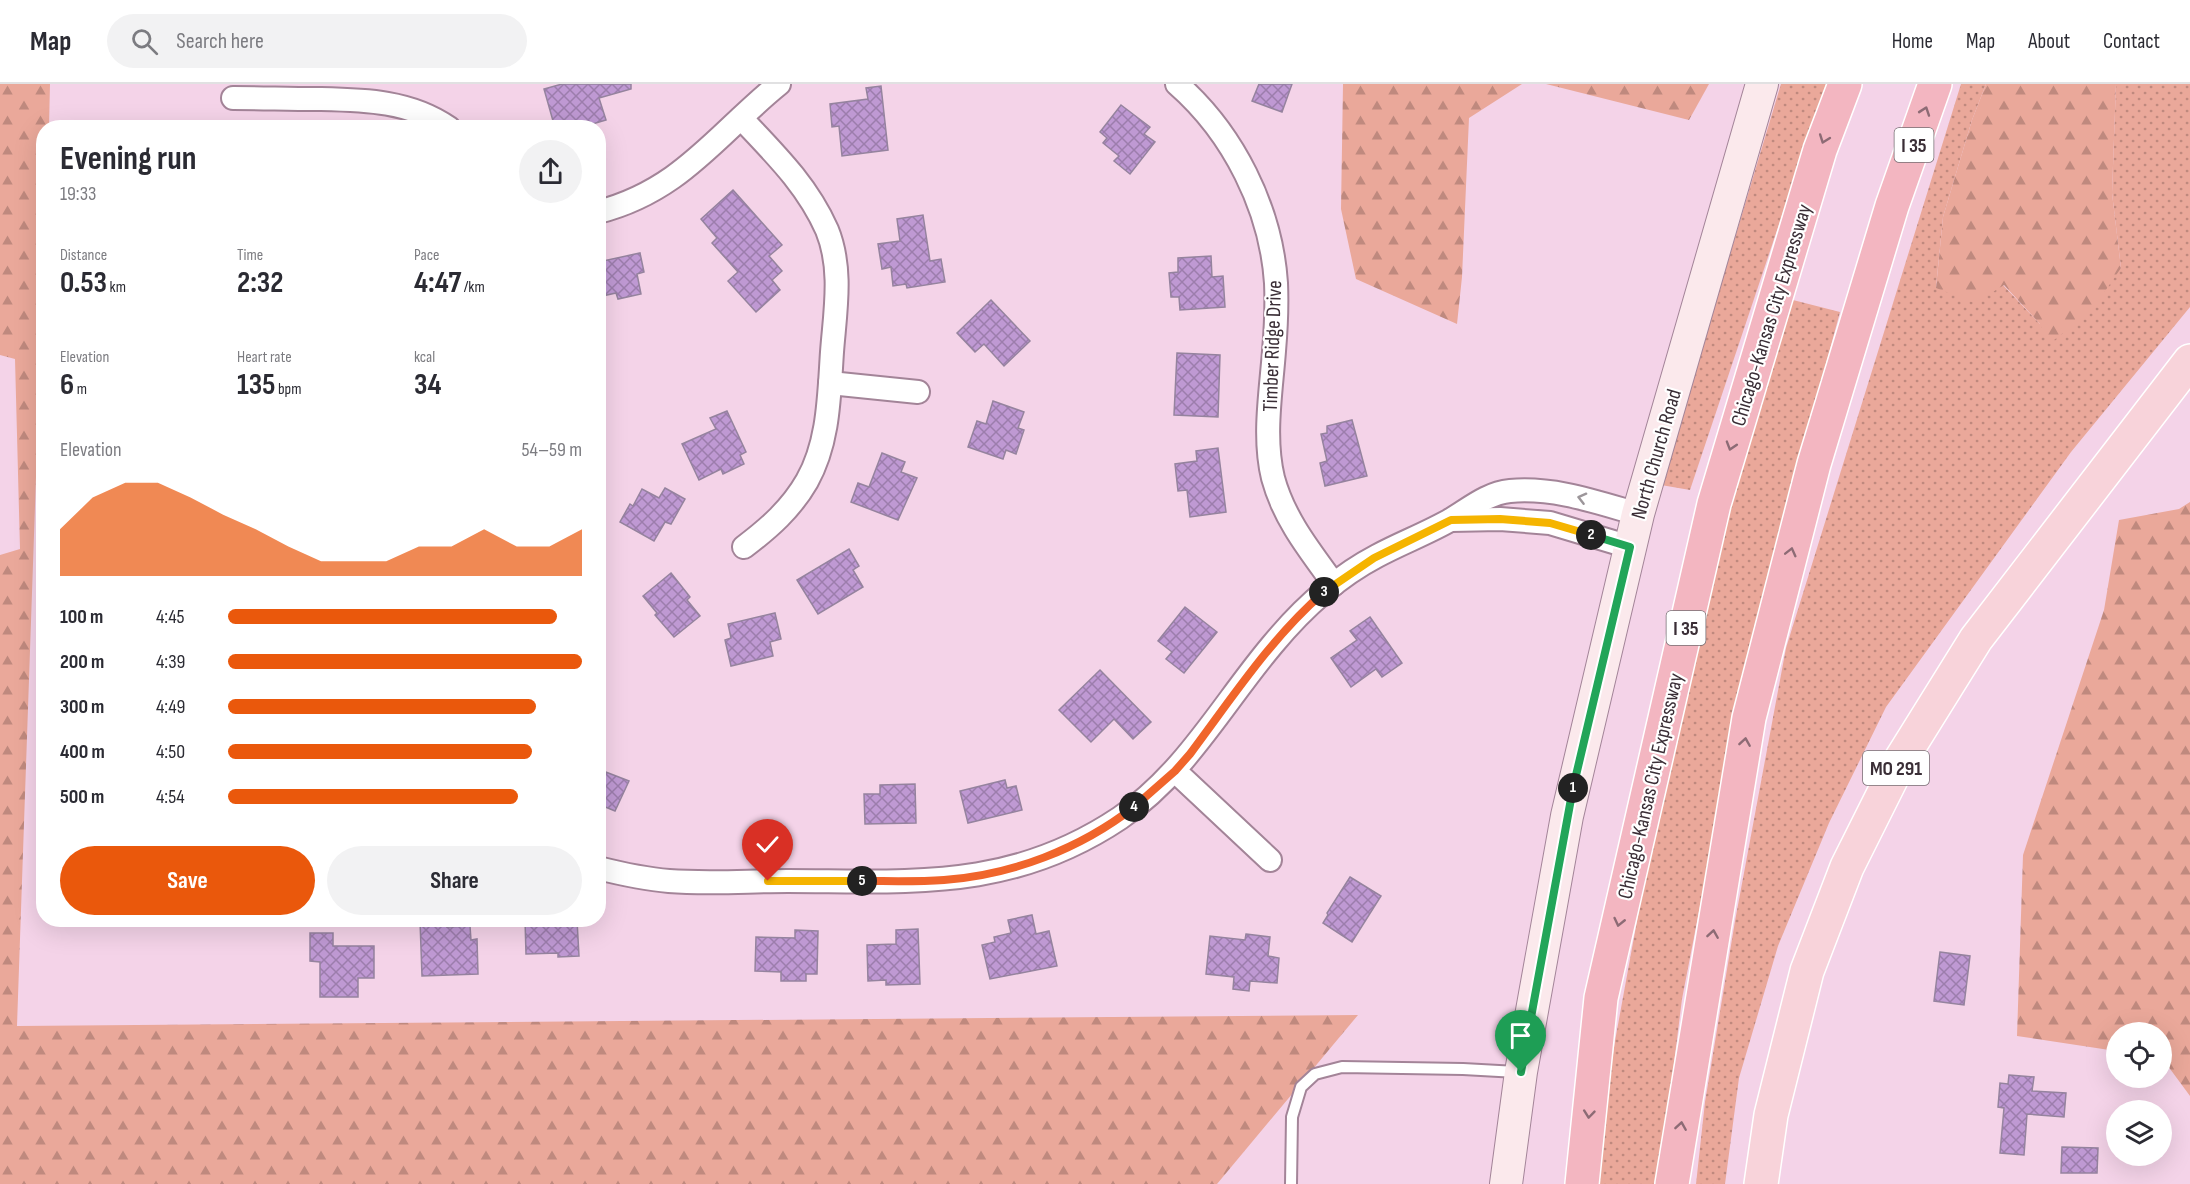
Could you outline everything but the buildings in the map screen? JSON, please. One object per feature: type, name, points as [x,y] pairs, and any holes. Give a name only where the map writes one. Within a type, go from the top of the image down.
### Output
[{"type":"highway","name":"Chicago-Kansas City Expressway","points":[[1582,1184],[1601,998],[1714,504],[1820,150],[1845,84]]},
{"type":"highway","name":"I 35","points":[[1672,1184],[1749,718],[1814,464],[1892,206],[1935,84]]},
{"type":"main road","name":"North Church Road","points":[[1506,1184],[1521,1072],[1567,816],[1638,514],[1762,84]]},
{"type":"main road","name":"MO 291","points":[[1761,1184],[1771,1115],[1807,971],[1847,867],[1900,761],[1976,639],[2190,362]]},
{"type":"street","points":[[606,210],[626,204],[657,189],[686,169],[779,84]]},
{"type":"street","name":"Timber Ridge Drive","points":[[1177,84],[1210,119],[1232,148],[1249,181],[1261,214],[1270,245],[1276,281],[1277,312],[1269,426],[1273,477],[1283,507],[1295,531],[1334,584]]},
{"type":"street","points":[[233,98],[363,100],[389,103],[417,111],[434,120]]},
{"type":"street","points":[[741,118],[800,182],[815,206],[828,233],[835,260],[837,288],[827,422],[820,452],[807,480],[790,505],[769,528],[744,547]]},
{"type":"street","points":[[830,383],[918,392]]},
{"type":"street","points":[[606,870],[670,881],[921,881],[982,875],[1024,865],[1059,852],[1091,836],[1131,810],[1175,771],[1190,754],[1272,645],[1301,613],[1334,584],[1374,558],[1451,520],[1475,503],[1506,491],[1538,490],[1579,497],[1638,514]]},
{"type":"street","points":[[1451,520],[1500,519],[1550,523],[1630,547]]},
{"type":"street","points":[[1175,771],[1270,860]]},
{"type":"lane","points":[[1291,1184],[1292,1117],[1301,1087],[1315,1074],[1342,1067],[1521,1072]]},
{"type":"green space","points":[[0,84],[50,84],[49,120],[36,120],[36,477],[17,1026],[1358,1015],[1217,1184],[0,1184],[0,555],[20,549],[15,359],[0,355]]},
{"type":"green space","points":[[1343,84],[1522,84],[1469,118],[1462,277],[1457,324],[1356,279],[1341,209]]},
{"type":"green space","points":[[1546,84],[1709,84],[1689,120]]},
{"type":"green space","points":[[1781,84],[1826,84],[1690,490],[1661,485]]},
{"type":"green space","points":[[1961,84],[1986,84],[1972,120],[1943,217],[1936,287],[2003,285],[2040,324],[2121,268],[2112,193],[2116,84],[2190,84],[2190,307],[2071,452],[1886,707],[1829,823],[1778,946],[1739,1078],[1725,1184],[1696,1184],[1705,1102],[1735,921],[1786,648]]},
{"type":"green space","points":[[1986,84],[2116,84],[2112,193],[2121,268],[2092,310],[2049,344],[2040,324],[2004,285],[1975,303],[1936,288],[1943,217],[1972,120]]},
{"type":"green space","points":[[1793,300],[1840,312],[1751,643],[1682,999],[1659,1184],[1594,1184],[1615,1041],[1641,899],[1674,747],[1731,505]]},
{"type":"green space","points":[[2190,502],[2190,1096],[2172,1072],[2172,1022],[2106,1022],[2106,1049],[2017,1036],[2023,855],[2104,610],[2119,520],[2179,509]]},
{"type":"route","points":[[768,881],[946,880],[982,875],[1024,865],[1059,852],[1091,836],[1122,816],[1175,771],[1272,645],[1301,613],[1334,584],[1374,558],[1451,520],[1500,519],[1550,523],[1630,547],[1567,816],[1521,1072]]}]
